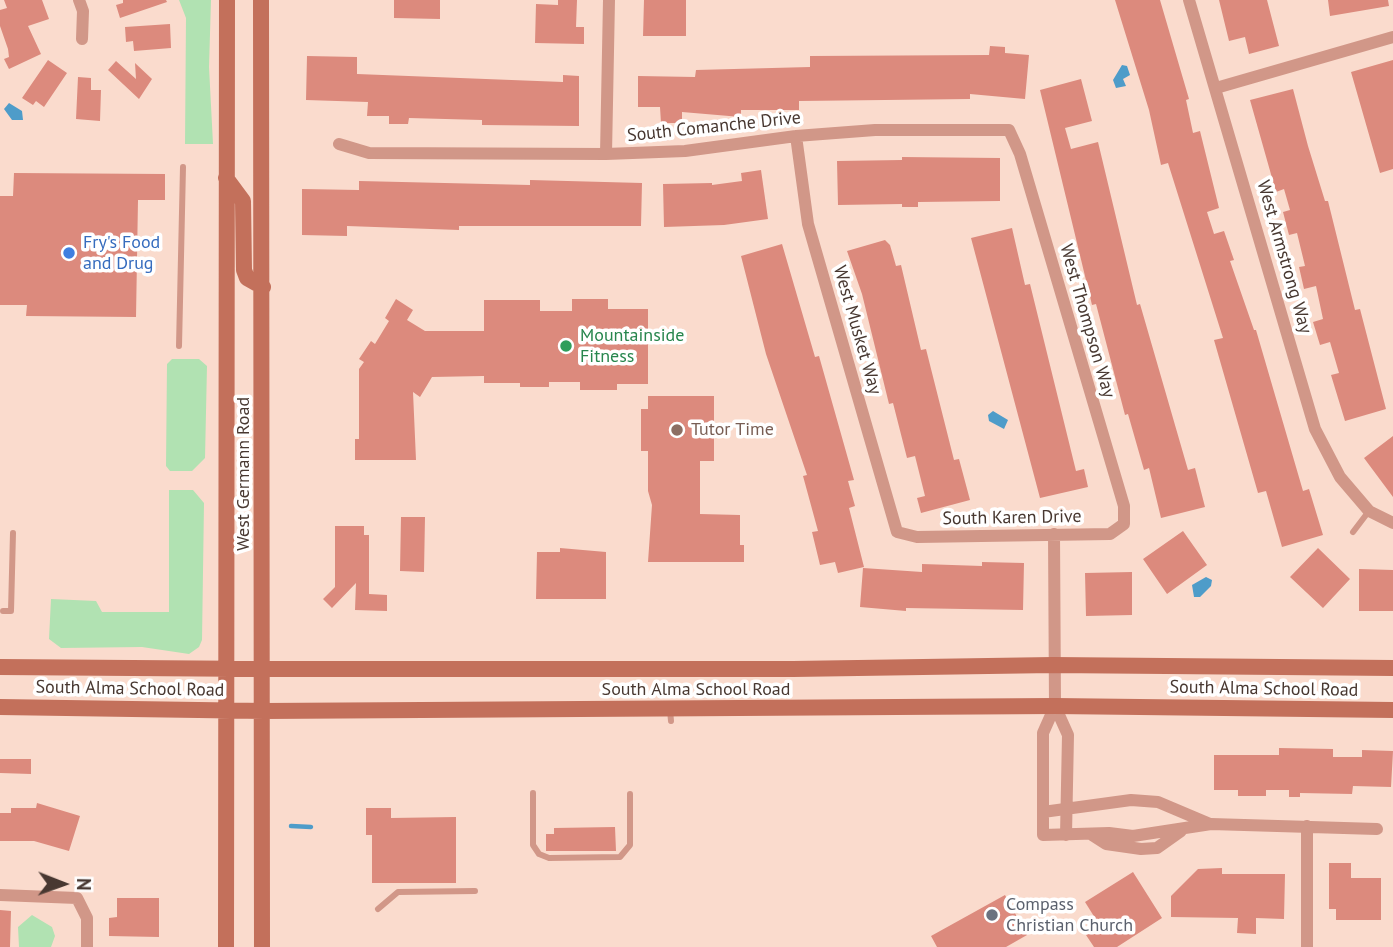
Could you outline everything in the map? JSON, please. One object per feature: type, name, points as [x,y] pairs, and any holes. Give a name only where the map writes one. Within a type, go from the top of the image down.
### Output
[{"type":"main road","name":"West Germann Road","points":[[226,947],[224,669],[227,0]]},
{"type":"main road","name":"West Germann Road","points":[[261,0],[264,669],[262,947]]},
{"type":"main road","points":[[226,178],[243,201],[244,270],[247,278],[263,287]]},
{"type":"main road","name":"South Alma School Road","points":[[0,667],[793,669],[1053,665],[1393,668]]},
{"type":"main road","name":"South Alma School Road","points":[[0,707],[671,716],[1055,706],[1393,710]]},
{"type":"street","points":[[79,0],[83,10],[82,39]]},
{"type":"street","points":[[606,154],[609,0]]},
{"type":"street","name":"West Armstrong Way","points":[[1189,0],[1315,429],[1340,477],[1369,511]]},
{"type":"street","points":[[1216,88],[1393,37]]},
{"type":"street","name":"South Comanche Drive","points":[[339,144],[369,153],[606,154],[685,151],[796,136],[875,131],[1009,130]]},
{"type":"street","name":"West Thompson Way","points":[[1009,130],[1020,154],[1124,506],[1124,524]]},
{"type":"street","name":"West Musket Way","points":[[796,136],[808,225],[897,532]]},
{"type":"street","points":[[1369,511],[1393,523]]},
{"type":"street","name":"South Karen Drive","points":[[897,532],[916,537],[1110,534],[1124,524]]},
{"type":"street","points":[[1054,534],[1053,665],[1055,706],[1068,734],[1066,835]]},
{"type":"street","points":[[1055,706],[1043,733],[1044,835],[1133,836],[1182,831],[1210,824],[1377,830]]},
{"type":"street","points":[[1043,812],[1131,800],[1158,802],[1210,824]]},
{"type":"street","points":[[1307,826],[1307,947]]},
{"type":"street","points":[[0,895],[72,897],[82,902],[88,918],[87,947]]},
{"type":"lane","points":[[179,346],[183,167]]},
{"type":"lane","points":[[1353,532],[1369,511]]},
{"type":"lane","points":[[3,611],[11,611],[13,533]]},
{"type":"lane","points":[[533,793],[533,845],[539,854],[549,858],[620,857],[629,845],[630,794]]},
{"type":"lane","points":[[378,909],[398,892],[475,891]]},
{"type":"green space","points":[[179,0],[211,0],[209,67],[213,144],[185,144],[186,18]]},
{"type":"green space","points":[[172,359],[199,359],[207,366],[205,458],[192,471],[170,471],[166,466],[167,364]]},
{"type":"green space","points":[[169,490],[193,490],[204,503],[202,640],[199,647],[189,654],[142,647],[61,648],[49,639],[51,599],[96,601],[102,612],[169,612]]},
{"type":"green space","points":[[32,915],[52,927],[55,936],[51,947],[19,947],[18,927]]},
{"type":"water","points":[[1122,65],[1127,66],[1130,75],[1123,79],[1126,86],[1116,88],[1113,80]]},
{"type":"water","points":[[9,103],[22,111],[23,120],[12,120],[4,109]]},
{"type":"water","points":[[993,411],[1008,420],[1004,429],[989,421],[988,415]]},
{"type":"water","points":[[1206,577],[1212,580],[1211,586],[1200,597],[1194,597],[1192,585]]},
{"type":"building","points":[[4,0],[42,0],[49,19],[28,26],[41,54],[9,69],[4,59],[9,57],[8,49],[0,26],[0,10],[7,8]]},
{"type":"building","points":[[123,0],[167,2],[120,18],[116,5],[123,3]]},
{"type":"building","points":[[394,0],[440,0],[440,19],[394,18]]},
{"type":"building","points":[[558,0],[577,0],[576,27],[584,27],[584,44],[535,43],[536,4],[558,5]]},
{"type":"building","points":[[644,0],[686,0],[686,36],[643,36]]},
{"type":"building","points":[[1115,0],[1160,0],[1189,99],[1186,100],[1193,133],[1200,131],[1219,208],[1207,212],[1214,234],[1224,231],[1234,260],[1230,261],[1256,330],[1303,491],[1309,489],[1323,535],[1282,547],[1266,491],[1258,493],[1214,340],[1223,338],[1168,163],[1161,165],[1149,110]]},
{"type":"building","points":[[1219,0],[1267,0],[1279,46],[1249,54],[1245,37],[1229,41]]},
{"type":"building","points":[[1328,0],[1388,0],[1389,6],[1330,16]]},
{"type":"building","points":[[170,24],[171,48],[134,51],[133,41],[126,42],[125,27]]},
{"type":"building","points":[[990,46],[1005,47],[1005,53],[1029,55],[1025,99],[970,94],[970,99],[799,101],[799,110],[741,110],[741,117],[682,112],[682,123],[661,123],[660,107],[638,107],[638,76],[695,77],[696,70],[810,67],[810,56],[989,55]]},
{"type":"building","points":[[307,56],[357,57],[357,74],[563,82],[563,75],[579,76],[579,126],[482,125],[482,120],[409,118],[408,124],[389,124],[389,116],[367,116],[368,102],[306,100]]},
{"type":"building","points":[[48,60],[67,73],[44,107],[36,101],[33,105],[22,98]]},
{"type":"building","points":[[1393,60],[1393,169],[1380,173],[1351,72]]},
{"type":"building","points":[[116,61],[136,79],[135,63],[152,79],[139,99],[108,70]]},
{"type":"building","points":[[78,77],[91,78],[91,90],[101,90],[100,121],[76,119]]},
{"type":"building","points":[[1081,79],[1092,121],[1065,128],[1071,149],[1098,142],[1137,305],[1140,304],[1188,470],[1195,468],[1205,507],[1161,518],[1149,468],[1144,470],[1128,414],[1125,415],[1096,304],[1092,305],[1040,90]]},
{"type":"building","points":[[1293,89],[1325,201],[1328,201],[1355,310],[1360,309],[1386,409],[1345,421],[1331,375],[1339,373],[1330,342],[1320,345],[1313,322],[1323,319],[1316,286],[1304,289],[1299,267],[1305,266],[1297,233],[1289,235],[1283,212],[1290,210],[1284,189],[1276,192],[1250,100]]},
{"type":"building","points":[[902,157],[1000,158],[1000,201],[918,202],[918,207],[902,207],[902,204],[838,205],[837,161],[902,160]]},
{"type":"building","points":[[761,170],[768,219],[724,225],[664,227],[663,184],[712,185],[742,181],[741,173]]},
{"type":"building","name":"Fry's Food and Drug","points":[[14,173],[165,174],[165,200],[138,200],[136,317],[26,316],[27,305],[0,305],[0,196],[13,196]]},
{"type":"building","points":[[530,180],[642,183],[641,226],[459,226],[459,230],[347,226],[347,236],[302,235],[302,189],[359,190],[359,181],[530,185]]},
{"type":"building","points":[[1012,228],[1025,285],[1030,284],[1076,471],[1084,469],[1088,487],[1040,498],[971,238]]},
{"type":"building","points":[[885,240],[890,245],[896,266],[901,265],[921,350],[926,349],[954,460],[959,459],[970,500],[921,513],[917,498],[925,496],[915,456],[907,458],[893,403],[889,404],[862,294],[847,251]]},
{"type":"building","points":[[782,244],[815,357],[819,356],[854,480],[848,481],[855,506],[849,508],[864,567],[838,573],[835,562],[820,565],[812,532],[818,531],[803,476],[807,475],[766,354],[741,256]]},
{"type":"building","points":[[396,299],[413,310],[407,320],[425,331],[484,331],[484,300],[540,300],[540,311],[572,311],[572,299],[608,299],[608,309],[648,309],[648,384],[617,384],[617,390],[580,390],[580,382],[549,382],[549,387],[520,387],[520,383],[484,383],[484,376],[432,377],[420,397],[413,392],[416,460],[355,460],[355,439],[359,439],[359,369],[364,362],[359,359],[371,341],[375,344],[389,321],[385,318]]},
{"type":"building","points":[[648,396],[714,396],[714,461],[700,461],[700,514],[740,515],[740,545],[744,545],[744,562],[648,562],[652,505],[648,491],[648,451],[641,451],[641,409],[648,409]]},
{"type":"building","points":[[1393,436],[1393,497],[1364,458]]},
{"type":"building","points":[[401,517],[425,517],[424,572],[400,571]]},
{"type":"building","points":[[335,526],[364,526],[364,535],[369,535],[369,594],[387,595],[387,611],[355,610],[356,583],[332,608],[323,599],[335,587]]},
{"type":"building","points":[[1183,531],[1207,565],[1167,594],[1143,559]]},
{"type":"building","points":[[560,548],[606,552],[606,599],[536,599],[537,552],[560,552]]},
{"type":"building","points":[[1318,548],[1350,579],[1323,608],[1290,577]]},
{"type":"building","points":[[982,562],[1024,563],[1023,610],[906,608],[906,611],[860,607],[863,568],[922,572],[922,564],[982,566]]},
{"type":"building","points":[[1359,569],[1393,570],[1393,611],[1359,611]]},
{"type":"building","points":[[1132,572],[1132,615],[1086,616],[1085,573]]},
{"type":"building","points":[[1279,748],[1333,749],[1333,757],[1362,757],[1362,750],[1393,751],[1391,787],[1353,786],[1352,794],[1300,793],[1300,797],[1289,797],[1289,790],[1266,790],[1266,796],[1238,796],[1238,790],[1214,790],[1214,755],[1279,755]]},
{"type":"building","points":[[0,759],[31,759],[31,774],[0,773]]},
{"type":"building","points":[[37,803],[80,816],[69,851],[34,841],[0,841],[0,813],[11,813],[11,808],[36,808]]},
{"type":"building","points":[[366,808],[391,808],[391,818],[456,817],[456,883],[372,883],[372,835],[366,835]]},
{"type":"building","points":[[615,827],[616,851],[546,851],[546,834],[554,834],[554,828]]},
{"type":"building","points":[[1329,863],[1351,863],[1351,878],[1381,878],[1381,920],[1336,920],[1336,909],[1329,909]]},
{"type":"building","points":[[1222,868],[1222,874],[1285,874],[1284,919],[1256,918],[1256,934],[1237,933],[1238,918],[1171,917],[1171,896],[1198,869]]},
{"type":"building","points":[[1133,872],[1162,918],[1117,947],[1094,947],[1086,935],[1100,926],[1085,902]]},
{"type":"building","name":"Compass Christian Church","points":[[1005,895],[1027,935],[1006,947],[937,947],[931,936]]},
{"type":"building","points":[[117,898],[159,898],[159,937],[109,936],[109,918],[117,917]]},
{"type":"building","points":[[0,910],[11,911],[10,947],[0,947]]},
{"type":"waterway","points":[[291,826],[311,827]]},
{"type":"place","name":"Fry's Food and Drug","points":[[69,253]]},
{"type":"place","name":"Mountainside Fitness","points":[[566,346]]},
{"type":"place","name":"Tutor Time","points":[[677,430]]},
{"type":"place","name":"Compass Christian Church","points":[[992,915]]}]
